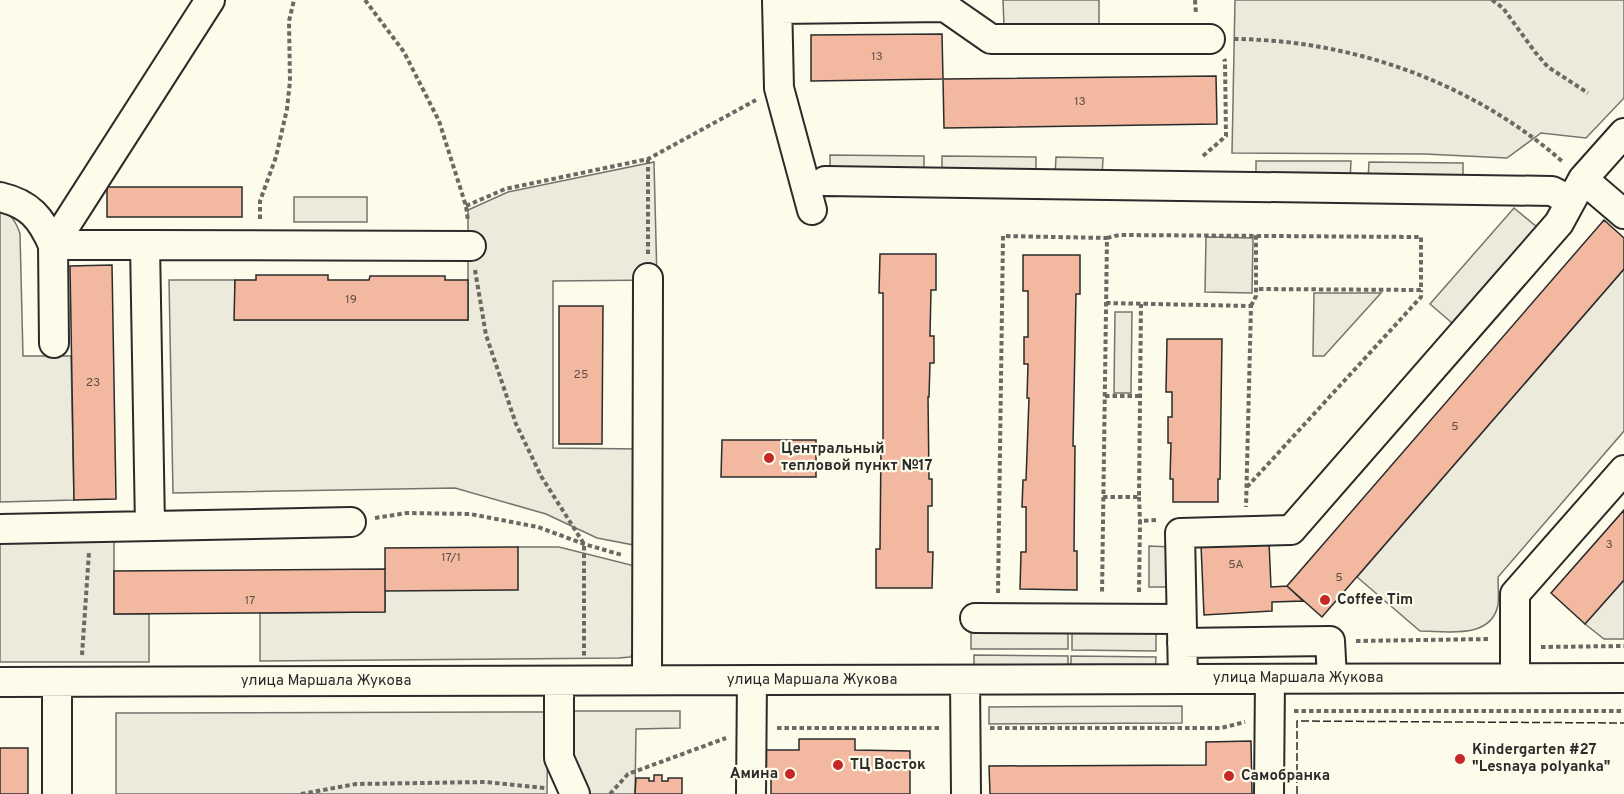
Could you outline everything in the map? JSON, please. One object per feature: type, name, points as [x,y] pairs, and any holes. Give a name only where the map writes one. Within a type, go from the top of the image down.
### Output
[{"type":"street","points":[[53,245],[210,0]]},
{"type":"street","points":[[812,210],[779,88],[778,5],[945,7],[991,39],[1210,39]]},
{"type":"street","points":[[1183,679],[1180,533],[1291,530],[1559,223],[1577,190],[1624,133]]},
{"type":"street","points":[[825,182],[1577,190],[1624,214]]},
{"type":"street","points":[[0,197],[12,199],[30,209],[44,225],[53,245],[54,343]]},
{"type":"street","points":[[53,245],[471,246]]},
{"type":"street","points":[[145,245],[150,526]]},
{"type":"street","points":[[646,680],[648,278]]},
{"type":"street","points":[[1515,678],[1515,594],[1624,470]]},
{"type":"street","points":[[0,529],[351,522]]},
{"type":"street","points":[[986,618],[1102,618],[1182,631],[1330,642],[1332,678]]},
{"type":"street","name":"улица Маршала Жукова","points":[[0,682],[1624,678]]},
{"type":"street","points":[[1269,794],[1270,679]]},
{"type":"street","points":[[752,680],[752,794]]},
{"type":"street","points":[[965,680],[966,794]]},
{"type":"street","points":[[572,681],[558,758],[574,793]]},
{"type":"street","points":[[57,794],[69,682]]},
{"type":"path","points":[[260,245],[260,201],[276,157],[287,109],[290,81],[289,21],[294,0]]},
{"type":"path","points":[[365,0],[404,52],[439,121],[466,206],[486,335],[516,424],[541,476],[584,544],[572,681]]},
{"type":"path","points":[[1492,0],[1503,8],[1534,52],[1548,67],[1588,93]]},
{"type":"path","points":[[1203,156],[1226,136],[1225,61],[1210,39]]},
{"type":"path","points":[[1210,39],[1264,39],[1318,46],[1371,58],[1423,75],[1473,99],[1519,127],[1552,152],[1577,190]]},
{"type":"path","points":[[466,206],[505,189],[648,159],[779,88]]},
{"type":"path","points":[[648,159],[648,278]]},
{"type":"path","points":[[986,618],[1003,236],[1107,238],[1119,234],[1421,237],[1420,297],[1247,488]]},
{"type":"path","points":[[1246,515],[1251,306],[1256,296],[1256,235]]},
{"type":"path","points":[[1102,618],[1107,238]]},
{"type":"path","points":[[1256,289],[1420,290]]},
{"type":"path","points":[[1106,303],[1251,306]]},
{"type":"path","points":[[1139,599],[1141,304]]},
{"type":"path","points":[[1105,396],[1140,396]]},
{"type":"path","points":[[1103,497],[1139,497]]},
{"type":"path","points":[[351,522],[407,513],[470,514],[538,527],[620,555],[647,556]]},
{"type":"path","points":[[1140,521],[1163,520]]},
{"type":"path","points":[[69,682],[91,527]]},
{"type":"path","points":[[1330,642],[1489,639],[1515,648],[1624,646]]},
{"type":"path","points":[[1270,717],[1294,711],[1624,711]]},
{"type":"path","points":[[610,794],[628,774]]},
{"type":"path","points":[[302,794],[356,784],[486,782],[574,793]]},
{"type":"shaded area","points":[[1003,0],[1099,0],[1099,25],[1004,26]]},
{"type":"shaded area","points":[[1235,0],[1624,0],[1624,98],[1586,138],[1541,133],[1507,158],[1425,154],[1232,153]]},
{"type":"shaded area","points":[[830,155],[924,156],[924,176],[830,174]]},
{"type":"shaded area","points":[[942,156],[1036,157],[1036,176],[942,176]]},
{"type":"shaded area","points":[[1056,157],[1103,158],[1102,178],[1055,177]]},
{"type":"shaded area","points":[[1256,161],[1351,161],[1350,181],[1256,180]]},
{"type":"shaded area","points":[[654,162],[657,280],[553,281],[553,448],[640,449],[639,546],[597,538],[546,514],[455,488],[173,493],[169,280],[235,280],[235,320],[468,320],[468,210],[508,192]]},
{"type":"shaded area","points":[[1369,162],[1463,163],[1463,182],[1368,181]]},
{"type":"shaded area","points":[[294,197],[367,197],[367,222],[294,222]]},
{"type":"shaded area","points":[[1514,208],[1543,232],[1459,329],[1430,304]]},
{"type":"shaded area","points":[[0,209],[13,219],[20,234],[23,356],[71,356],[74,500],[0,502]]},
{"type":"shaded area","points":[[1206,237],[1253,238],[1252,293],[1205,292]]},
{"type":"shaded area","points":[[1624,269],[1624,431],[1498,577],[1498,605],[1494,616],[1487,624],[1466,631],[1420,631],[1357,577]]},
{"type":"shaded area","points":[[1314,293],[1381,293],[1324,356],[1313,356]]},
{"type":"shaded area","points":[[1115,312],[1132,312],[1131,393],[1114,393]]},
{"type":"shaded area","points":[[114,538],[114,614],[149,614],[149,662],[0,662],[0,539]]},
{"type":"shaded area","points":[[1149,546],[1172,547],[1171,587],[1149,587]]},
{"type":"shaded area","points":[[518,547],[559,547],[639,567],[638,649],[630,657],[619,658],[260,661],[260,613],[385,612],[385,591]]},
{"type":"shaded area","points":[[1624,580],[1624,639],[1604,639],[1585,624]]},
{"type":"shaded area","points":[[971,631],[1068,631],[1068,649],[971,649]]},
{"type":"shaded area","points":[[1072,631],[1156,633],[1156,651],[1072,650]]},
{"type":"shaded area","points":[[974,655],[1068,656],[1068,674],[974,673]]},
{"type":"shaded area","points":[[1071,656],[1156,657],[1155,675],[1071,674]]},
{"type":"shaded area","points":[[1182,706],[1182,723],[989,724],[989,707]]},
{"type":"shaded area","points":[[571,711],[680,711],[680,728],[636,729],[635,794],[583,794],[570,766]]},
{"type":"shaded area","points":[[548,712],[547,794],[116,794],[116,713]]},
{"type":"building","points":[[942,34],[943,79],[811,81],[811,35]]},
{"type":"building","points":[[1216,76],[1217,124],[944,128],[943,79]]},
{"type":"building","points":[[107,187],[242,187],[242,217],[107,217]]},
{"type":"building","points":[[1604,220],[1624,238],[1624,269],[1322,617],[1287,586]]},
{"type":"building","points":[[880,254],[936,254],[936,290],[931,290],[930,336],[934,336],[934,363],[930,363],[928,397],[929,479],[932,479],[932,506],[928,506],[928,552],[933,552],[932,588],[876,588],[876,549],[880,549],[881,444],[883,444],[883,293],[879,293]]},
{"type":"building","points":[[1023,255],[1080,255],[1080,294],[1076,294],[1073,446],[1075,446],[1074,551],[1077,551],[1077,590],[1020,589],[1021,552],[1026,552],[1026,507],[1022,507],[1023,480],[1026,480],[1029,398],[1027,398],[1028,364],[1024,364],[1024,337],[1028,337],[1028,291],[1023,291]]},
{"type":"building","points":[[112,265],[116,499],[74,500],[70,266]]},
{"type":"building","points":[[256,275],[328,275],[328,280],[369,280],[370,276],[445,276],[445,280],[468,280],[468,320],[234,320],[235,280],[256,280]]},
{"type":"building","points":[[559,306],[603,306],[602,444],[559,444]]},
{"type":"building","points":[[1167,339],[1222,339],[1218,502],[1173,502],[1173,479],[1170,479],[1171,443],[1168,443],[1168,417],[1172,417],[1172,392],[1166,392]]},
{"type":"building","name":"Центральный тепловой пункт №17","points":[[722,440],[816,440],[816,477],[721,477]]},
{"type":"building","points":[[1624,510],[1624,580],[1585,624],[1551,593]]},
{"type":"building","points":[[1269,542],[1271,587],[1287,586],[1303,601],[1272,602],[1272,611],[1204,615],[1201,545]]},
{"type":"building","points":[[518,547],[518,590],[385,591],[385,548]]},
{"type":"building","points":[[385,569],[385,612],[114,614],[114,571]]},
{"type":"building","name":"ТЦ Восток","points":[[799,739],[855,739],[855,750],[910,751],[910,794],[771,794],[771,774],[766,774],[766,750],[799,750]]},
{"type":"building","points":[[1251,741],[1252,794],[990,794],[989,766],[1206,765],[1206,742]]},
{"type":"building","points":[[0,748],[28,748],[28,794],[0,794]]},
{"type":"building","points":[[654,775],[662,775],[662,781],[668,781],[668,778],[682,778],[682,794],[635,794],[636,778],[649,778],[649,781],[654,781]]},
{"type":"fence","points":[[1297,794],[1297,721],[1624,723]]},
{"type":"place","name":"Центральный тепловой пункт №17","points":[[769,458]]},
{"type":"place","name":"Coffee Tim","points":[[1325,600]]},
{"type":"place","name":"Kindergarten #27 \"Lesnaya polyanka\"","points":[[1460,759]]},
{"type":"place","name":"ТЦ Восток","points":[[838,765]]},
{"type":"place","name":"Амина","points":[[790,774]]},
{"type":"place","name":"Самобранка","points":[[1229,776]]}]
